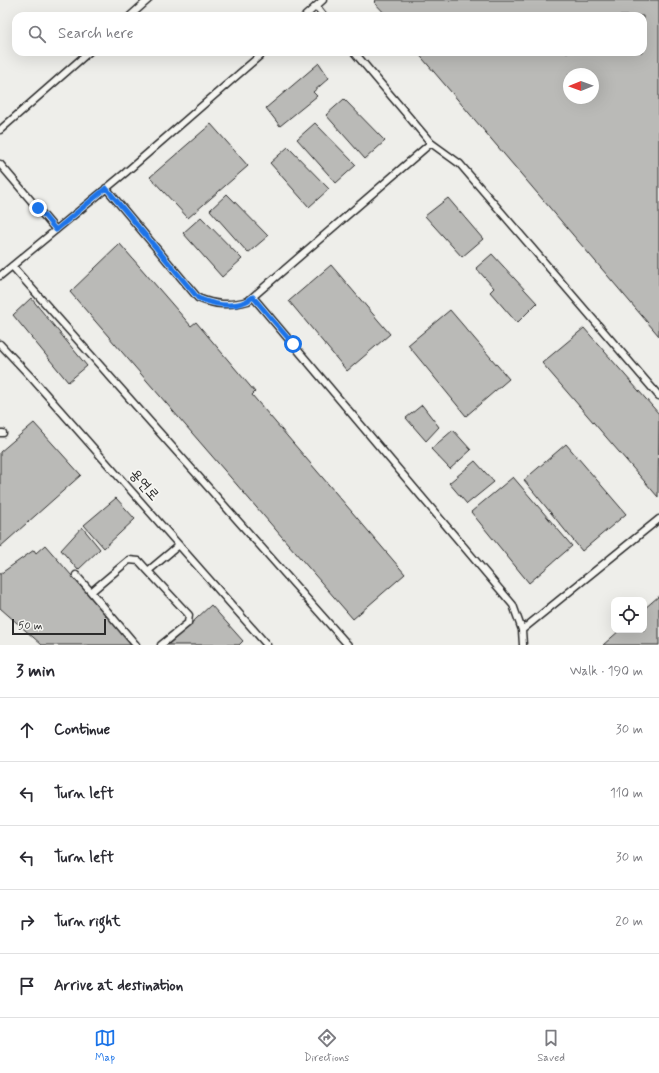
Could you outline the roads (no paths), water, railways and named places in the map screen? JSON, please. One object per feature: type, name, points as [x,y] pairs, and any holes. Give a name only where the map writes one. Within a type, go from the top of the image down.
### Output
[{"type":"lane","points":[[134,12],[148,0]]},
{"type":"lane","points":[[309,12],[323,0]]},
{"type":"lane","points":[[316,6],[321,12]]},
{"type":"lane","points":[[0,130],[84,56]]},
{"type":"lane","points":[[0,276],[106,188],[259,56]]},
{"type":"lane","points":[[357,56],[431,143],[460,164],[659,396]]},
{"type":"lane","points":[[106,188],[198,298],[213,304],[234,305],[248,301],[253,297],[431,143]]},
{"type":"lane","points":[[0,164],[56,230]]},
{"type":"lane","points":[[12,266],[348,645]]},
{"type":"lane","points":[[253,297],[513,605],[522,630],[523,645]]},
{"type":"lane","name":"용연로","points":[[0,344],[180,545],[267,645]]},
{"type":"lane","points":[[522,630],[659,519]]},
{"type":"lane","points":[[148,571],[180,545]]},
{"type":"lane","points":[[91,592],[129,560],[139,561],[189,615],[188,623],[161,645]]},
{"type":"lane","points":[[76,575],[136,645]]}]
